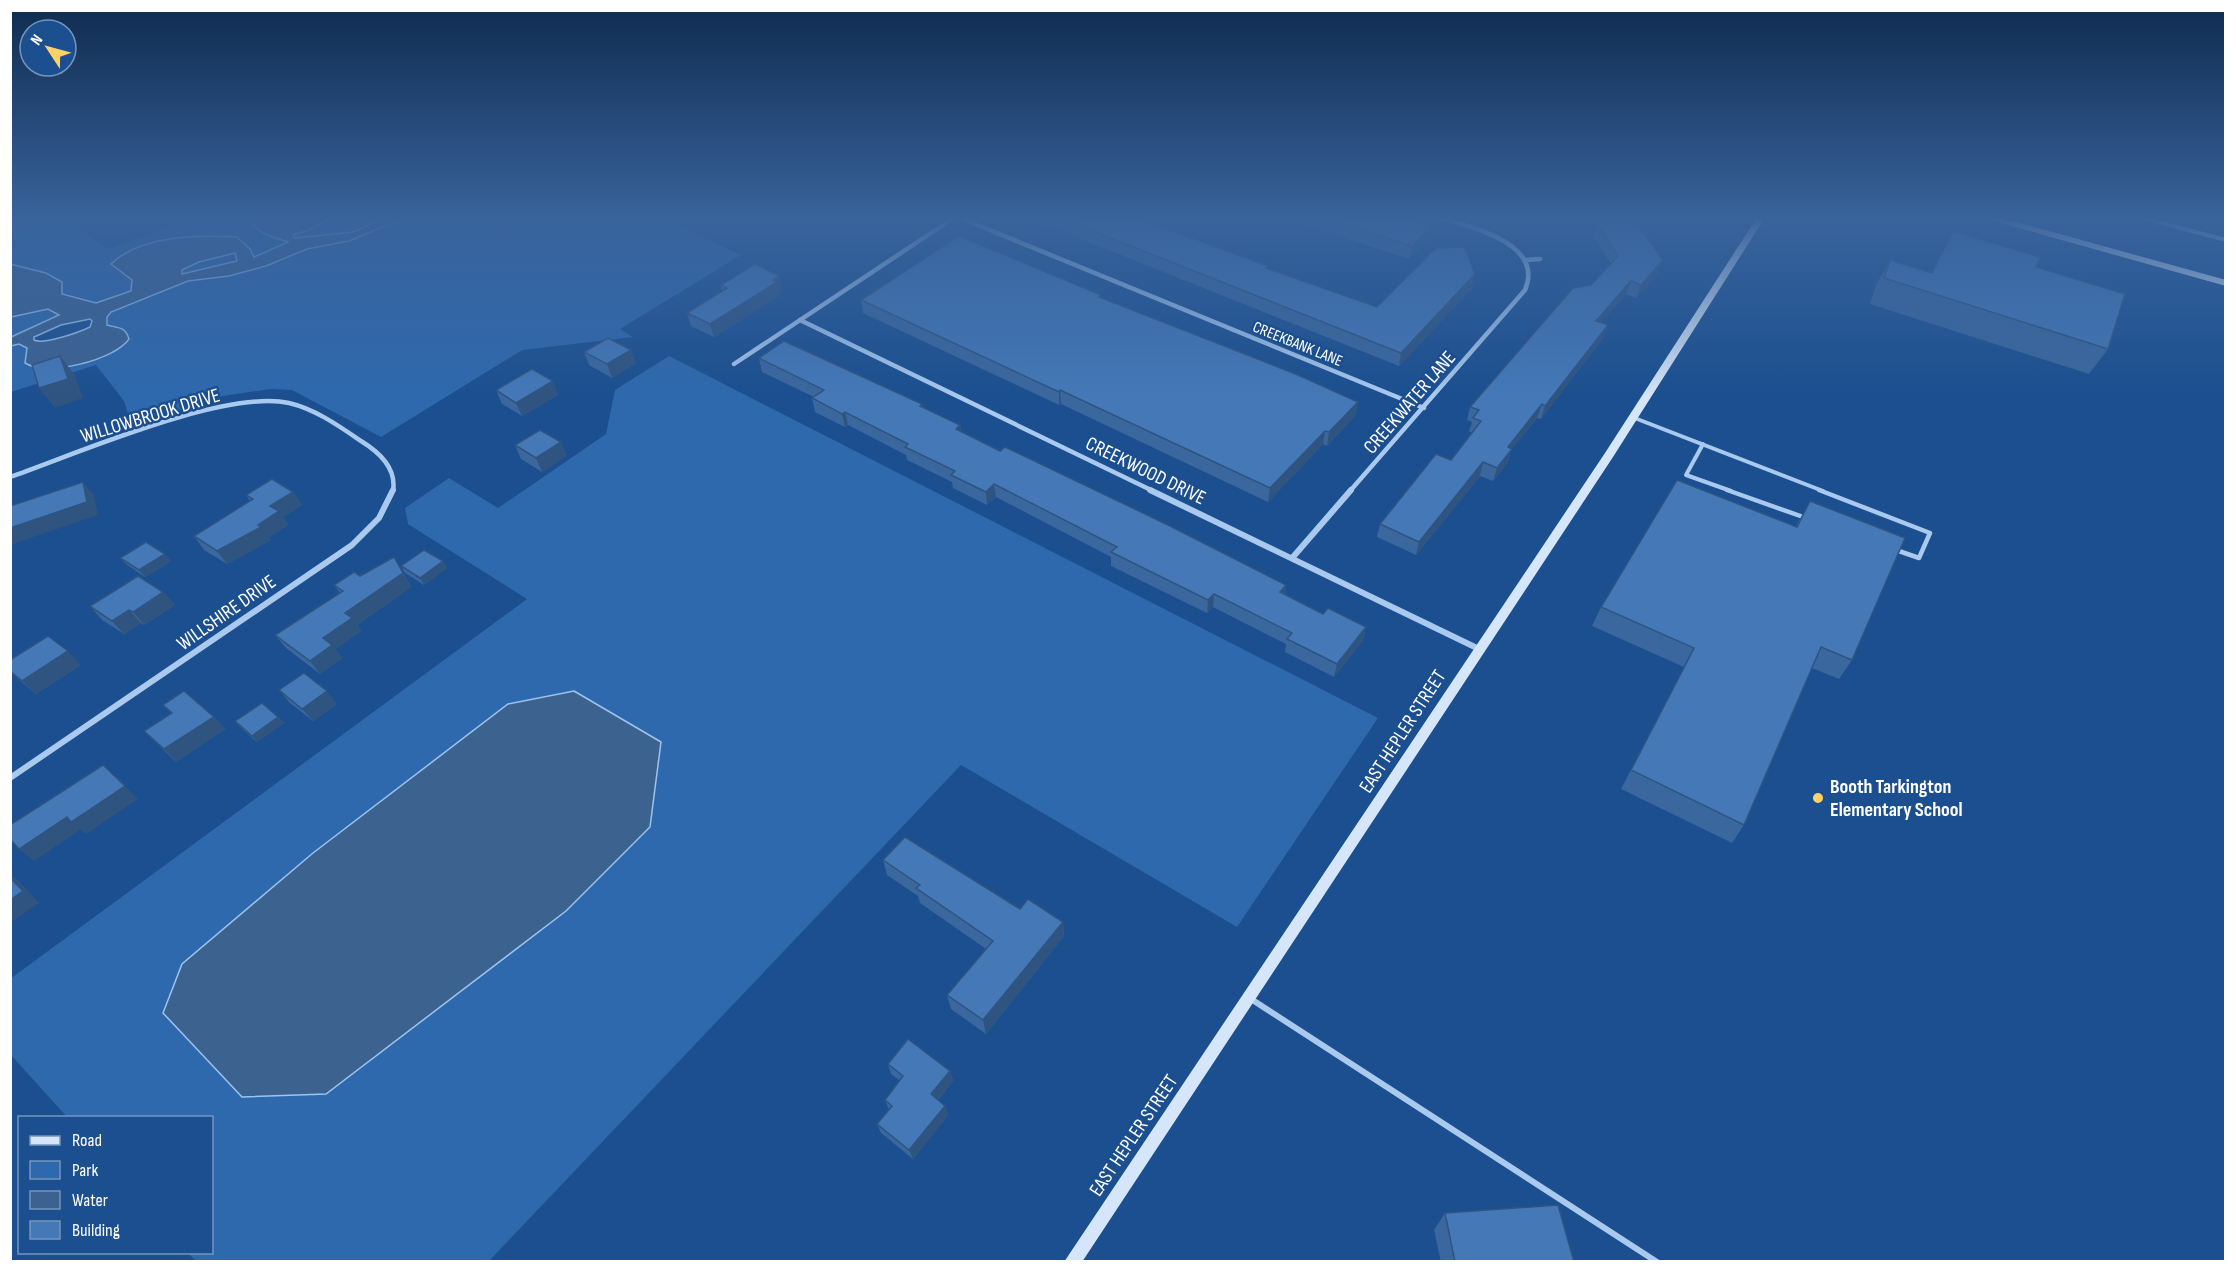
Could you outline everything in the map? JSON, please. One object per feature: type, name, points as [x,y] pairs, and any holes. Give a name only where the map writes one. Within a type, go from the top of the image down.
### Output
[{"type":"street","points":[[734,364],[863,278]]},
{"type":"street","name":"CREEKBANK LANE","points":[[1108,278],[1424,408]]},
{"type":"street","name":"CREEKWATER LANE","points":[[1293,557],[1525,290],[1528,278]]},
{"type":"street","name":"EAST HEPLER STREET","points":[[1072,1262],[1722,278]]},
{"type":"street","points":[[2209,278],[2226,283]]},
{"type":"street","name":"CREEKWOOD DRIVE","points":[[800,320],[1479,648]]},
{"type":"street","name":"WILLOWBROOK DRIVE","points":[[10,477],[173,420],[238,404],[281,402],[296,406],[314,413],[364,443]]},
{"type":"street","name":"WILLSHIRE DRIVE","points":[[10,778],[343,551],[371,528],[392,499],[395,478],[381,456],[364,443]]},
{"type":"lane","points":[[1632,417],[1930,533],[1920,558],[1886,546]]},
{"type":"lane","points":[[1703,444],[1686,475],[1808,519]]},
{"type":"lane","points":[[1249,997],[1657,1262]]},
{"type":"green space","points":[[50,278],[133,280],[131,291],[96,303],[61,294]]},
{"type":"green space","points":[[210,278],[703,278],[620,329],[633,337],[522,350],[381,437],[292,390],[270,389],[223,396],[132,426],[124,401],[96,365],[11,392],[11,346],[19,344],[27,348],[25,358],[45,369],[103,358],[121,327],[107,325],[107,317],[111,312],[188,281]]},
{"type":"green space","points":[[48,309],[60,315],[11,337],[11,317]]},
{"type":"green space","points":[[669,356],[1378,718],[1237,927],[961,765],[489,1261],[196,1261],[189,1254],[213,1254],[213,1116],[66,1116],[11,1055],[10,979],[527,599],[408,524],[405,508],[449,478],[498,508],[606,434],[615,390]]},
{"type":"water","points":[[10,278],[56,278],[62,282],[62,294],[96,303],[131,291],[132,280],[130,278],[210,278],[188,281],[111,312],[107,317],[107,325],[123,330],[129,339],[110,354],[96,360],[64,367],[35,367],[25,363],[27,348],[19,344],[11,346],[11,337],[59,315],[48,309],[11,317]],"holes":[[[90,319],[92,321],[90,327],[78,332],[45,341],[34,340],[34,337],[61,325]]]},
{"type":"water","points":[[574,691],[661,742],[650,827],[566,911],[326,1094],[242,1097],[163,1013],[182,964],[313,853],[508,704]]},
{"type":"building","points":[[732,278],[775,278],[773,280],[777,282],[710,324],[687,313],[727,288],[721,285]]},
{"type":"building","points":[[894,278],[1061,278],[1101,295],[1099,297],[1298,375],[1358,402],[1329,432],[1325,431],[1270,488],[861,300]]},
{"type":"building","points":[[1213,278],[1295,278],[1377,307],[1406,278],[1471,278],[1401,353]]},
{"type":"building","points":[[1597,278],[1647,278],[1641,285],[1631,281],[1596,321],[1608,325],[1545,406],[1542,404],[1508,447],[1512,449],[1497,468],[1483,462],[1419,542],[1380,524],[1436,454],[1451,460],[1481,421],[1473,418],[1479,410],[1470,407],[1573,288],[1591,285]]},
{"type":"building","points":[[1885,278],[2073,278],[2125,294],[2108,349]]},
{"type":"building","points":[[608,338],[631,350],[607,364],[584,352]]},
{"type":"building","points":[[784,341],[922,404],[920,406],[960,425],[956,429],[1000,451],[1005,447],[1168,525],[1286,585],[1280,592],[1323,614],[1328,608],[1366,627],[1337,664],[1287,639],[1292,633],[1214,594],[1208,600],[1111,552],[1117,547],[994,484],[986,492],[951,475],[955,471],[905,447],[908,444],[812,398],[824,390],[759,358]]},
{"type":"building","points":[[60,356],[68,379],[39,388],[32,365]]},
{"type":"building","points":[[532,369],[553,381],[516,403],[496,390]]},
{"type":"building","points":[[540,430],[561,442],[536,458],[515,445]]},
{"type":"building","points":[[272,479],[293,492],[270,506],[279,511],[258,525],[261,527],[217,551],[194,536],[253,499],[246,495]]},
{"type":"building","points":[[1677,480],[1797,527],[1810,501],[1905,538],[1852,660],[1821,647],[1744,825],[1631,770],[1694,648],[1601,607]]},
{"type":"building","points":[[83,482],[87,502],[10,528],[10,506]]},
{"type":"building","points":[[146,542],[165,554],[139,570],[120,558]]},
{"type":"building","points":[[424,550],[443,561],[420,578],[401,566]]},
{"type":"building","points":[[394,557],[403,573],[345,613],[352,618],[323,638],[332,645],[310,661],[275,635],[343,591],[334,585],[354,572],[360,576]]},
{"type":"building","points":[[138,576],[163,592],[133,612],[129,610],[112,621],[90,606]]},
{"type":"building","points":[[48,636],[68,651],[22,681],[10,671],[10,660]]},
{"type":"building","points":[[304,673],[327,691],[302,709],[279,690]]},
{"type":"building","points":[[184,691],[214,717],[164,749],[144,731],[172,713],[163,705]]},
{"type":"building","points":[[262,703],[278,717],[252,736],[235,721]]},
{"type":"building","points":[[103,765],[125,786],[71,822],[67,817],[19,849],[10,839],[10,825]]},
{"type":"building","points":[[905,837],[1020,909],[1028,899],[1063,922],[983,1020],[947,995],[993,941],[916,888],[920,885],[883,860]]},
{"type":"building","points":[[10,878],[23,891],[10,900]]},
{"type":"building","points":[[908,1039],[950,1071],[931,1094],[945,1106],[909,1150],[877,1124],[892,1106],[885,1100],[903,1076],[888,1064]]},
{"type":"building","points":[[1558,1205],[1574,1262],[1455,1262],[1445,1213]]},
{"type":"place","name":"Booth Tarkington Elementary School","points":[[1818,798]]}]
